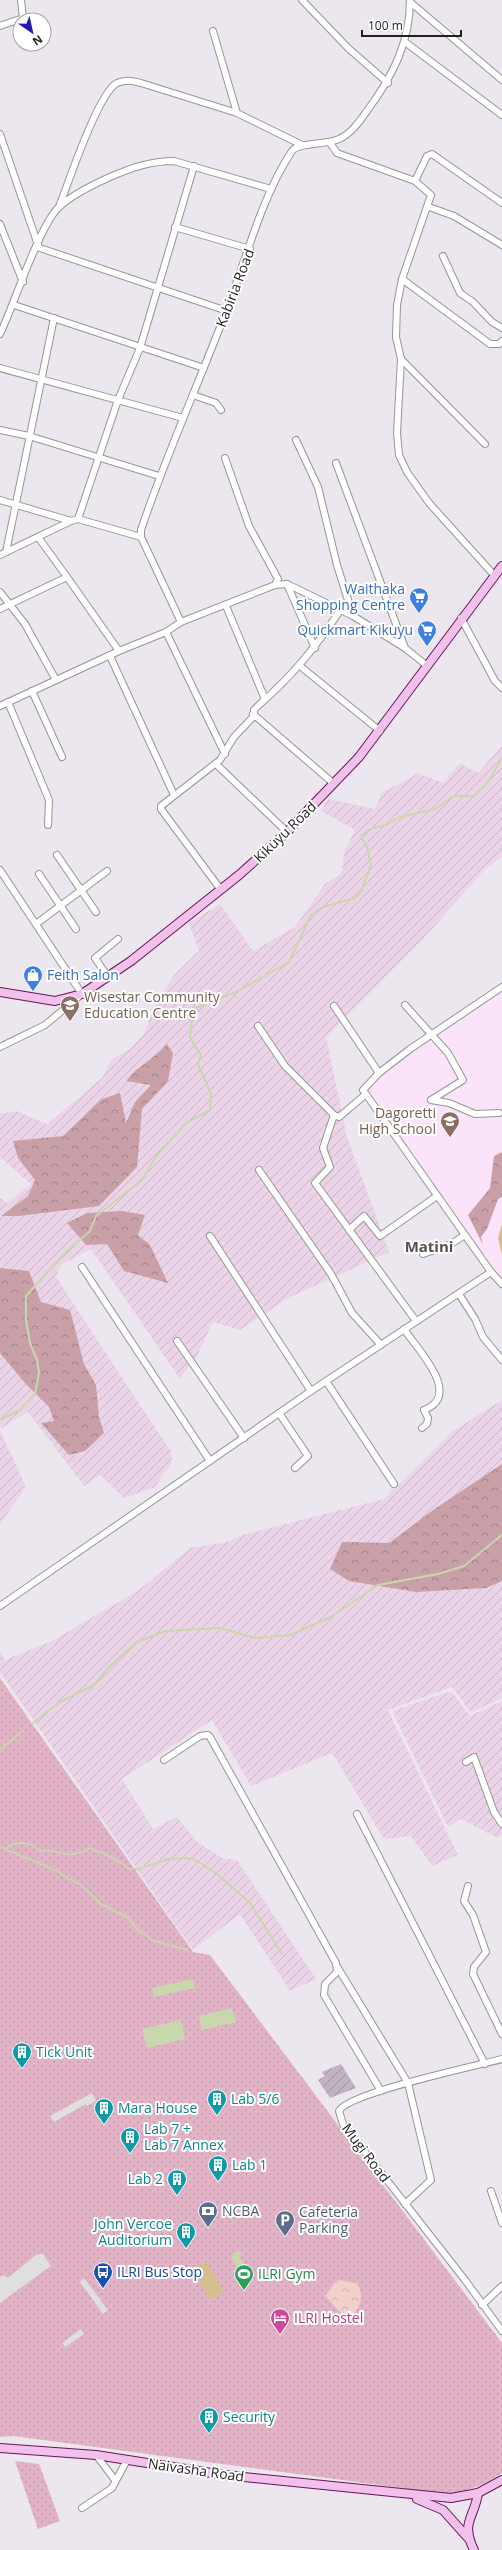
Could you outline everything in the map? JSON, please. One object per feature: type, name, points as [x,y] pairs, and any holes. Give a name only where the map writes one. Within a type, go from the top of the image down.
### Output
[{"type":"main road","name":"Kikuyu Road","points":[[0,992],[55,1002],[82,994],[108,977],[221,890],[287,832],[380,731],[426,665],[502,566]]},
{"type":"main road","name":"Naivasha Road","points":[[0,2448],[96,2455],[224,2476],[450,2498],[478,2493],[502,2480]]},
{"type":"main road","name":"Naivasha Road","points":[[391,2492],[422,2500],[443,2510],[469,2539]]},
{"type":"main road","points":[[474,2550],[469,2539],[468,2520],[478,2493]]},
{"type":"street","points":[[0,26],[23,18],[21,0]]},
{"type":"street","points":[[302,0],[348,48],[388,83]]},
{"type":"street","points":[[0,334],[14,305],[47,224],[59,207],[96,113],[116,83],[127,80],[141,83],[237,113],[302,145],[330,143],[341,138],[356,125],[388,83],[405,42],[410,24],[410,1]]},
{"type":"street","points":[[410,1],[502,80]]},
{"type":"street","points":[[213,31],[237,113]]},
{"type":"street","points":[[405,42],[502,115]]},
{"type":"street","points":[[0,134],[38,246]]},
{"type":"street","points":[[330,143],[337,153],[415,181],[431,195],[429,207],[402,279],[397,305],[396,337],[401,359],[397,433],[399,455],[407,472],[429,503],[494,575]]},
{"type":"street","name":"Kabiria Road","points":[[141,537],[141,530],[159,476],[227,311],[271,189],[293,150],[302,145]]},
{"type":"street","points":[[415,181],[426,156],[432,154],[502,203]]},
{"type":"street","points":[[59,207],[88,188],[137,165],[174,161],[271,189]]},
{"type":"street","points":[[78,519],[118,400],[140,348],[194,166]]},
{"type":"street","points":[[429,207],[458,218],[502,245]]},
{"type":"street","points":[[0,224],[23,282]]},
{"type":"street","points":[[175,227],[250,249]]},
{"type":"street","points":[[38,246],[227,311]]},
{"type":"street","points":[[444,256],[460,293],[473,302],[492,322],[502,328]]},
{"type":"street","points":[[402,279],[490,344],[499,344],[502,340]]},
{"type":"street","points":[[14,305],[204,368]]},
{"type":"street","points":[[6,552],[54,318]]},
{"type":"street","points":[[401,359],[485,444]]},
{"type":"street","points":[[0,368],[42,378],[183,418]]},
{"type":"street","points":[[193,395],[216,404],[221,410]]},
{"type":"street","points":[[0,430],[29,436],[159,476]]},
{"type":"street","points":[[296,440],[318,487],[337,565],[353,616]]},
{"type":"street","points":[[224,458],[249,526],[278,579],[275,585]]},
{"type":"street","points":[[336,463],[405,648]]},
{"type":"street","points":[[0,500],[71,521]]},
{"type":"street","points":[[0,555],[78,519],[141,537],[181,622]]},
{"type":"street","points":[[38,538],[67,576],[119,651]]},
{"type":"street","points":[[0,609],[67,576]]},
{"type":"street","points":[[287,584],[315,648]]},
{"type":"street","points":[[0,706],[119,651],[166,632],[181,622],[226,606],[275,585],[287,584],[341,609],[405,648],[426,665]]},
{"type":"street","points":[[0,592],[25,624],[56,680]]},
{"type":"street","points":[[226,606],[265,699],[263,701]]},
{"type":"street","points":[[221,890],[160,809],[161,806],[216,764],[225,754],[234,738],[263,701],[300,666],[315,648],[341,609]]},
{"type":"street","points":[[461,618],[495,681],[502,688]]},
{"type":"street","points":[[166,632],[225,754]]},
{"type":"street","points":[[110,656],[174,795]]},
{"type":"street","points":[[300,666],[380,731]]},
{"type":"street","points":[[32,691],[62,757]]},
{"type":"street","points":[[8,702],[49,800],[48,825]]},
{"type":"street","points":[[254,714],[333,783]]},
{"type":"street","points":[[216,764],[287,832]]},
{"type":"street","points":[[57,855],[96,912]]},
{"type":"street","points":[[0,870],[82,994],[45,1025],[0,1047]]},
{"type":"street","points":[[36,924],[107,872]]},
{"type":"street","points":[[39,874],[76,929]]},
{"type":"street","points":[[108,977],[95,958],[118,939]]},
{"type":"street","points":[[502,987],[432,1034],[379,1073],[362,1090],[465,1235],[502,1284]]},
{"type":"street","points":[[406,1005],[448,1053],[463,1080],[431,1100],[448,1104],[475,1114],[499,1113]]},
{"type":"street","points":[[334,1006],[379,1073]]},
{"type":"street","points":[[258,1026],[285,1066],[334,1115],[339,1117],[344,1114],[365,1095]]},
{"type":"street","points":[[334,1115],[323,1148],[330,1167],[315,1183],[416,1322]]},
{"type":"street","points":[[259,1170],[331,1274],[352,1313],[381,1345]]},
{"type":"street","points":[[349,1230],[364,1216],[380,1236],[437,1196]]},
{"type":"street","points":[[422,1254],[451,1244],[465,1235]]},
{"type":"street","points":[[210,1236],[310,1391]]},
{"type":"street","points":[[82,1268],[210,1461]]},
{"type":"street","points":[[0,1606],[310,1391],[492,1272]]},
{"type":"street","points":[[459,1294],[475,1319],[483,1337],[502,1360]]},
{"type":"street","points":[[404,1329],[436,1376],[441,1390],[441,1395],[434,1407],[424,1410],[428,1418],[427,1424],[422,1428]]},
{"type":"street","points":[[177,1341],[244,1438]]},
{"type":"street","points":[[326,1381],[394,1484]]},
{"type":"street","points":[[279,1413],[308,1456],[295,1468]]},
{"type":"street","points":[[164,1760],[200,1736],[208,1735],[210,1737],[338,1968],[408,2083],[432,2180],[405,2204]]},
{"type":"street","points":[[466,1762],[474,1757],[494,1812],[502,1824]]},
{"type":"street","points":[[357,1814],[485,2064]]},
{"type":"street","points":[[468,1886],[464,1900],[473,1915],[486,1952],[474,1967],[473,1974],[502,2034]]},
{"type":"street","points":[[338,1968],[335,1976],[325,1984],[324,1995],[381,2091]]},
{"type":"street","name":"Mugi Road","points":[[502,2059],[381,2091],[340,2107],[339,2116],[405,2204],[465,2280],[502,2331]]},
{"type":"street","points":[[491,2191],[502,2223]]},
{"type":"street","points":[[482,2305],[502,2286]]},
{"type":"street","points":[[96,2455],[115,2480]]},
{"type":"street","points":[[82,2508],[112,2488],[126,2460]]},
{"type":"shaded area","points":[[502,746],[502,857],[485,869],[425,937],[326,1037],[347,1137],[389,1252],[288,1298],[240,1330],[213,1322],[197,1356],[180,1379],[91,1249],[61,1265],[56,1277],[171,1452],[172,1462],[155,1487],[124,1498],[100,1475],[84,1486],[28,1412],[0,1429],[0,1198],[7,1203],[31,1184],[0,1157],[0,1114],[17,1111],[47,1124],[102,1078],[112,1059],[130,1049],[144,1034],[153,1010],[174,975],[199,951],[189,923],[220,904],[253,951],[295,927],[325,884],[341,874],[345,850],[355,830],[321,811],[328,799],[375,809],[382,792],[406,781],[418,773],[443,783],[460,763],[478,773]]},
{"type":"shaded area","name":"Dagoretti High School","points":[[502,992],[502,1280],[370,1097],[373,1081]]},
{"type":"shaded area","points":[[502,1224],[502,1256],[498,1238]]},
{"type":"shaded area","points":[[502,1400],[502,1698],[471,1713],[452,1687],[388,1710],[458,1855],[432,1866],[411,1836],[384,1839],[332,1753],[251,1786],[212,1720],[122,1779],[153,1829],[177,1817],[197,1842],[222,1858],[237,1860],[316,1979],[290,1991],[240,1914],[193,1950],[0,1672],[0,1651],[5,1660],[52,1641],[139,1590],[190,1548],[228,1542],[242,1535],[384,1499],[454,1430]]},
{"type":"shaded area","points":[[0,1430],[26,1487],[0,1524]]},
{"type":"shaded area","points":[[0,1678],[193,1952],[210,1955],[502,2343],[502,2473],[476,2487],[447,2494],[13,2436],[0,2437]]},
{"type":"shaded area","points":[[451,1691],[470,1716],[502,1701],[502,1834],[498,1838],[461,1819],[448,1827],[392,1711]]},
{"type":"shaded area","points":[[193,1979],[195,1988],[154,1997],[152,1988]]},
{"type":"shaded area","points":[[232,2008],[236,2022],[202,2030],[199,2016]]},
{"type":"shaded area","points":[[181,2020],[185,2039],[147,2048],[142,2029]]},
{"type":"shaded area","points":[[341,2064],[356,2088],[330,2098],[318,2080],[325,2076],[322,2072]]},
{"type":"shaded area","points":[[92,2093],[96,2101],[87,2106],[86,2104],[54,2122],[50,2116]]},
{"type":"shaded area","points":[[236,2252],[240,2252],[242,2254],[239,2256],[244,2264],[238,2268],[231,2256]]},
{"type":"shaded area","points":[[37,2254],[43,2254],[51,2266],[0,2303],[0,2277],[3,2275],[8,2278]]},
{"type":"shaded area","points":[[206,2261],[224,2292],[210,2300],[192,2269]]},
{"type":"shaded area","points":[[84,2278],[108,2310],[103,2314],[80,2282]]},
{"type":"shaded area","points":[[81,2329],[84,2334],[65,2347],[62,2343]]},
{"type":"shaded area","points":[[15,2461],[39,2464],[60,2521],[38,2529]]},
{"type":"green space","points":[[167,1044],[173,1053],[168,1081],[142,1109],[137,1167],[99,1206],[19,1216],[1,1216],[28,1196],[35,1180],[18,1158],[13,1141],[63,1136],[102,1099],[120,1093],[126,1123],[135,1102],[151,1085],[126,1081]]},
{"type":"green space","points":[[502,1152],[502,1197],[498,1199],[487,1229],[481,1237],[483,1245],[468,1215],[490,1188],[494,1156]]},
{"type":"green space","points":[[122,1211],[145,1215],[138,1235],[150,1245],[168,1283],[124,1271],[107,1244],[86,1245],[67,1223],[87,1213]]},
{"type":"green space","points":[[0,1268],[29,1271],[41,1302],[70,1310],[84,1364],[96,1385],[99,1417],[104,1433],[85,1451],[69,1455],[41,1423],[54,1421],[49,1407],[24,1382],[0,1353]]},
{"type":"green space","points":[[502,1464],[502,1581],[486,1588],[416,1592],[349,1581],[330,1569],[342,1542],[389,1543],[436,1508]]},
{"type":"green space","points":[[337,2280],[357,2283],[361,2294],[360,2303],[356,2311],[347,2319],[325,2296]]},
{"type":"waterway","points":[[0,1420],[20,1410],[35,1394],[39,1373],[37,1360],[30,1343],[26,1320],[26,1296],[65,1253],[90,1231],[96,1216],[142,1180],[157,1155],[186,1123],[210,1110],[211,1094],[198,1064],[201,1055],[190,1038],[193,1009],[236,992],[289,962],[311,915],[323,907],[355,898],[361,892],[371,865],[367,847],[361,836],[370,829],[386,825],[400,817],[435,809],[454,796],[474,796],[488,782],[502,758]]},
{"type":"waterway","points":[[33,1723],[58,1703],[94,1685],[110,1666],[137,1642],[165,1631],[220,1628],[255,1638],[290,1635],[331,1617],[378,1585],[438,1574],[464,1566],[502,1535]]},
{"type":"waterway","points":[[0,1749],[23,1731]]},
{"type":"waterway","points":[[6,1848],[15,1844],[23,1843],[32,1845],[40,1851],[48,1850],[63,1854],[73,1854],[89,1848],[110,1856],[130,1869],[138,1869],[169,1859],[189,1858],[197,1861],[216,1873],[250,1903],[282,1954]]},
{"type":"waterway","points":[[0,1847],[51,1868],[82,1886],[101,1904],[127,1917],[138,1930],[152,1940],[187,1950]]},
{"type":"place","name":"Waithaka Shopping Centre","points":[[419,614]]},
{"type":"place","name":"Quickmart Kikuyu","points":[[427,647]]},
{"type":"place","name":"Feith Salon","points":[[33,992]]},
{"type":"place","name":"Wisestar Community Education Centre","points":[[70,1022]]},
{"type":"place","name":"Dagoretti High School","points":[[450,1138]]},
{"type":"place","name":"Tick Unit","points":[[22,2069]]},
{"type":"place","name":"Lab 5/6","points":[[217,2116]]},
{"type":"place","name":"Mara House","points":[[104,2125]]},
{"type":"place","name":"Lab 7 + Lab 7 Annex","points":[[130,2154]]},
{"type":"place","name":"Lab 1","points":[[218,2182]]},
{"type":"place","name":"Lab 2","points":[[177,2196]]},
{"type":"place","name":"NCBA","points":[[208,2228]]},
{"type":"place","name":"Cafeteria Parking","points":[[285,2237]]},
{"type":"place","name":"John Vercoe Auditorium","points":[[186,2249]]},
{"type":"place","name":"ILRI Bus Stop","points":[[103,2289]]},
{"type":"place","name":"ILRI Gym","points":[[244,2291]]},
{"type":"place","name":"ILRI Hostel","points":[[280,2335]]},
{"type":"place","name":"Security","points":[[209,2434]]},
{"type":"district","name":"Matini","points":[[429,1247]]}]
